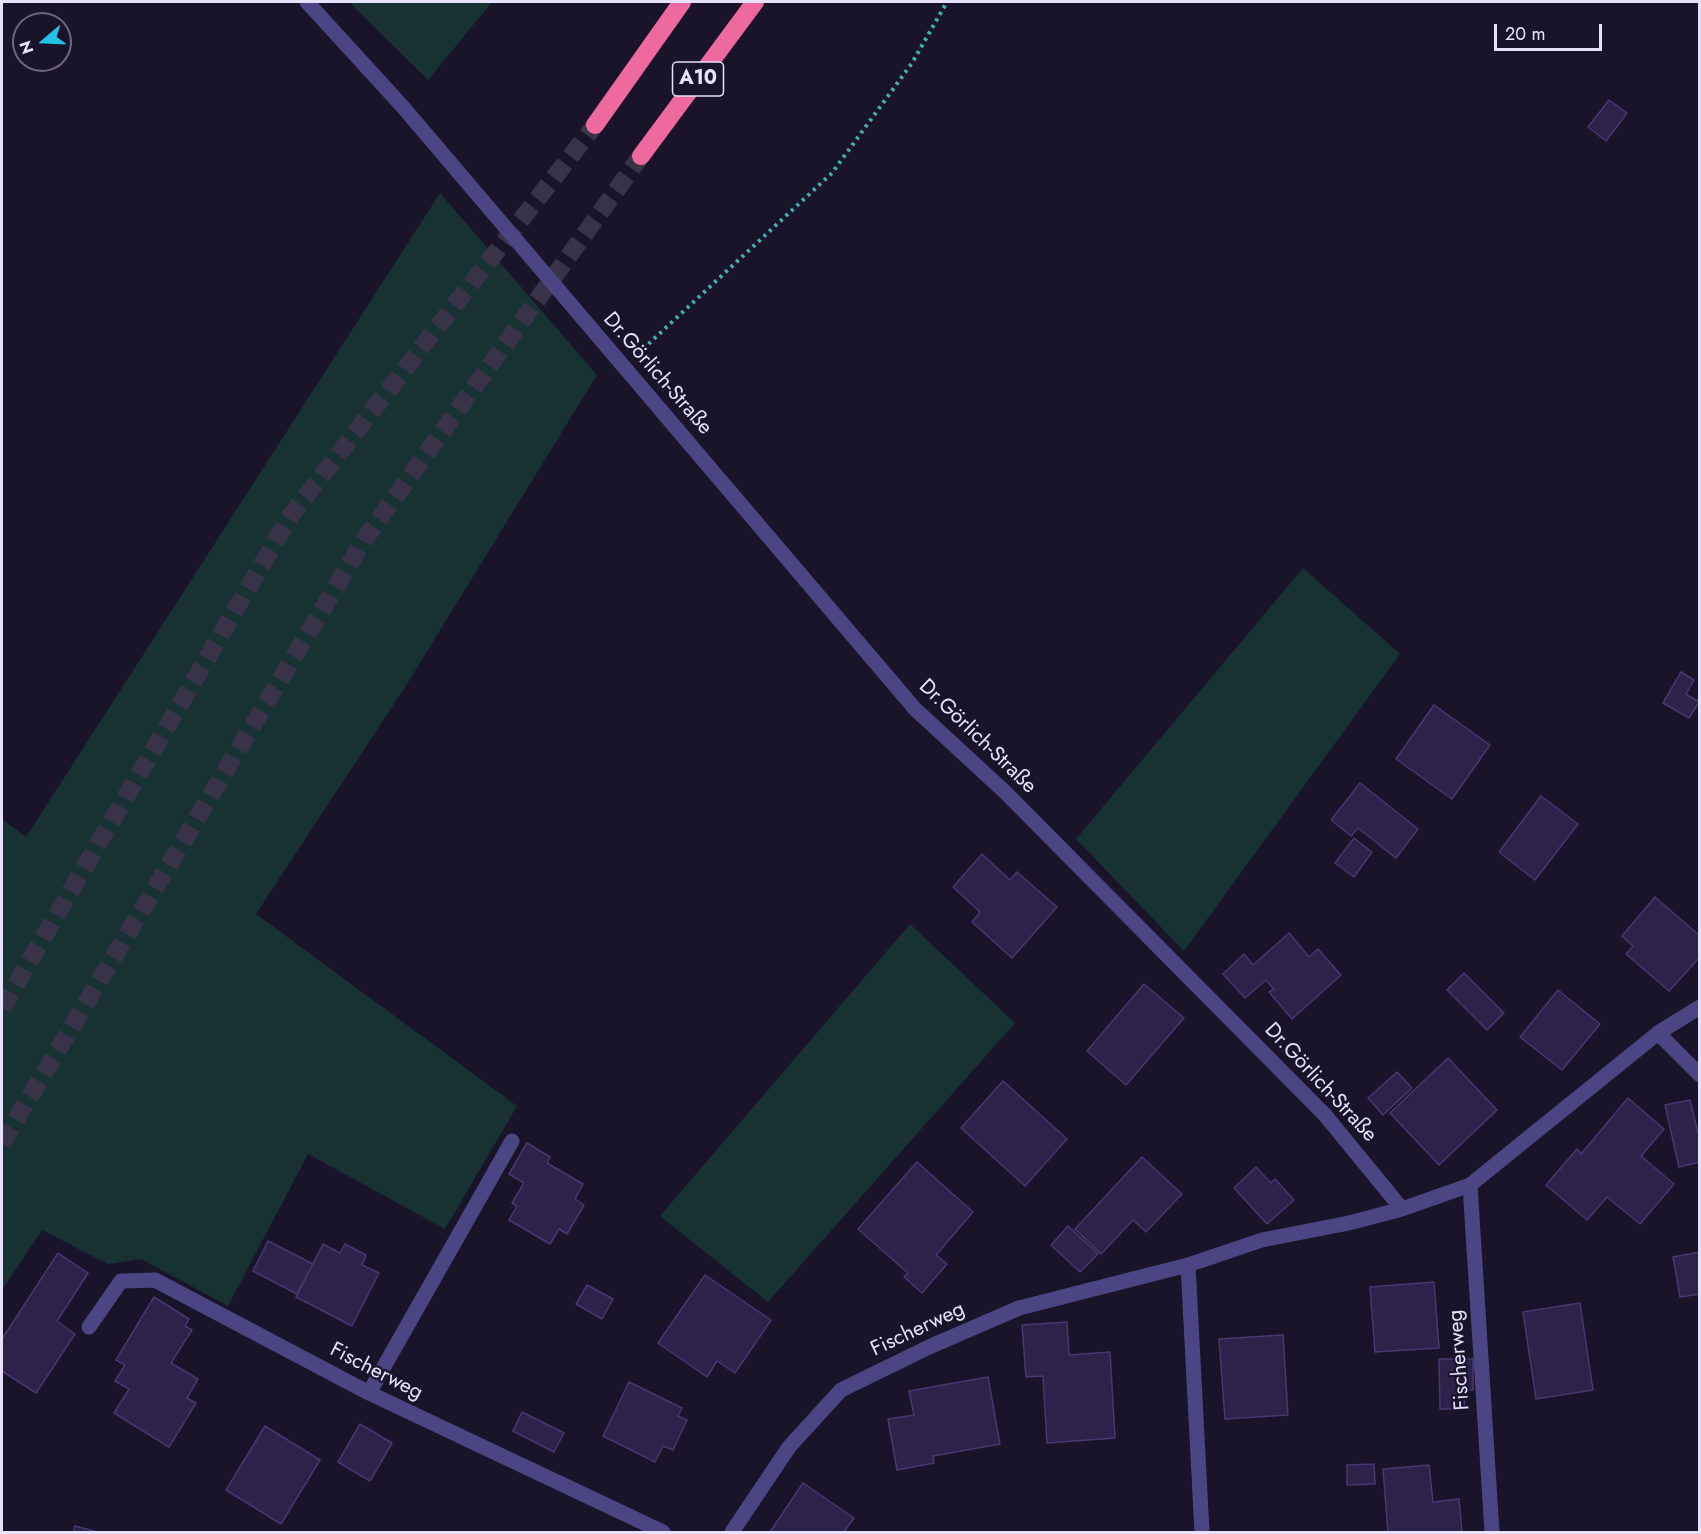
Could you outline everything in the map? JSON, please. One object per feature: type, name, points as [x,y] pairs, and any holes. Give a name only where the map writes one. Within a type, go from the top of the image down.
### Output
[{"type":"highway","name":"A10","points":[[595,125],[682,2]]},
{"type":"highway","name":"A10","points":[[641,156],[755,2]]},
{"type":"street","name":"Dr.Görlich-Straße","points":[[307,2],[403,107],[915,709],[1005,792],[1325,1115],[1402,1209]]},
{"type":"street","points":[[1402,1209],[1470,1185],[1658,1033],[1700,1008]]},
{"type":"street","points":[[1658,1033],[1700,1075]]},
{"type":"street","points":[[369,1393],[512,1142]]},
{"type":"street","name":"Fischerweg","points":[[1470,1185],[1492,1533]]},
{"type":"street","name":"Fischerweg","points":[[732,1533],[789,1447],[841,1390],[928,1347],[1019,1308],[1188,1264],[1262,1240],[1350,1223],[1402,1209]]},
{"type":"street","points":[[1188,1264],[1202,1533]]},
{"type":"street","name":"Fischerweg","points":[[89,1327],[121,1281],[155,1280],[369,1393],[663,1533]]},
{"type":"path","points":[[623,368],[832,173],[912,63],[947,2]]},
{"type":"green space","points":[[349,2],[492,2],[428,80]]},
{"type":"green space","points":[[440,193],[597,375],[407,684],[256,914],[517,1106],[445,1229],[308,1154],[228,1306],[141,1259],[108,1264],[42,1230],[2,1290],[2,819],[26,837]]},
{"type":"green space","points":[[1303,568],[1400,654],[1184,951],[1076,839]]},
{"type":"green space","points":[[910,924],[1015,1023],[768,1302],[660,1216]]},
{"type":"building","points":[[1609,100],[1627,113],[1606,141],[1588,127]]},
{"type":"building","points":[[1681,672],[1694,680],[1686,694],[1699,702],[1689,718],[1663,703]]},
{"type":"building","points":[[1434,705],[1490,745],[1452,799],[1396,759]]},
{"type":"building","points":[[1360,783],[1418,829],[1396,858],[1358,828],[1351,836],[1331,820]]},
{"type":"building","points":[[1541,796],[1578,824],[1535,880],[1499,852]]},
{"type":"building","points":[[1354,838],[1372,852],[1354,877],[1335,863]]},
{"type":"building","points":[[982,854],[1010,880],[1017,872],[1057,907],[1012,958],[972,922],[980,912],[953,887]]},
{"type":"building","points":[[1655,897],[1700,936],[1700,957],[1669,991],[1626,954],[1633,946],[1622,936]]},
{"type":"building","points":[[1289,933],[1309,957],[1318,949],[1341,975],[1292,1019],[1269,992],[1274,989],[1266,980],[1245,998],[1223,974],[1244,954],[1253,965]]},
{"type":"building","points":[[1464,973],[1504,1013],[1487,1030],[1447,990]]},
{"type":"building","points":[[1144,984],[1184,1018],[1126,1085],[1087,1051]]},
{"type":"building","points":[[1558,990],[1600,1024],[1562,1070],[1520,1037]]},
{"type":"building","points":[[1448,1058],[1497,1110],[1439,1165],[1390,1113]]},
{"type":"building","points":[[1397,1072],[1412,1088],[1383,1115],[1368,1098]]},
{"type":"building","points":[[1003,1081],[1067,1139],[1025,1186],[961,1128]]},
{"type":"building","points":[[1628,1098],[1664,1129],[1641,1156],[1674,1184],[1640,1224],[1607,1197],[1587,1220],[1546,1185],[1577,1149],[1581,1154]]},
{"type":"building","points":[[1690,1100],[1700,1141],[1700,1162],[1679,1167],[1665,1105]]},
{"type":"building","points":[[527,1143],[550,1157],[547,1163],[583,1184],[575,1199],[584,1205],[567,1234],[559,1229],[550,1244],[509,1220],[517,1206],[512,1203],[524,1183],[509,1174]]},
{"type":"building","points":[[1142,1157],[1182,1194],[1146,1232],[1133,1220],[1101,1254],[1075,1229]]},
{"type":"building","points":[[917,1162],[973,1212],[936,1255],[947,1264],[922,1293],[904,1277],[908,1273],[858,1229]]},
{"type":"building","points":[[1256,1167],[1271,1183],[1275,1179],[1294,1200],[1267,1224],[1234,1188]]},
{"type":"building","points":[[1068,1226],[1098,1254],[1080,1272],[1051,1245]]},
{"type":"building","points":[[268,1241],[313,1264],[297,1294],[253,1271]]},
{"type":"building","points":[[323,1244],[340,1253],[345,1244],[366,1255],[362,1265],[379,1273],[352,1326],[296,1297]]},
{"type":"building","points":[[1700,1252],[1700,1294],[1680,1297],[1673,1257]]},
{"type":"building","points":[[58,1253],[88,1273],[57,1321],[75,1334],[36,1393],[2,1371],[2,1339]]},
{"type":"building","points":[[705,1275],[771,1320],[735,1373],[717,1361],[707,1377],[658,1343]]},
{"type":"building","points":[[1434,1282],[1439,1348],[1375,1352],[1370,1287]]},
{"type":"building","points":[[587,1285],[613,1299],[602,1319],[576,1304]]},
{"type":"building","points":[[154,1297],[189,1319],[185,1326],[192,1330],[171,1363],[198,1379],[187,1398],[196,1403],[169,1447],[114,1413],[129,1389],[115,1381],[125,1365],[116,1360]]},
{"type":"building","points":[[1580,1303],[1593,1390],[1536,1399],[1523,1312]]},
{"type":"building","points":[[1067,1322],[1069,1355],[1110,1352],[1115,1438],[1047,1443],[1043,1376],[1026,1377],[1022,1325]]},
{"type":"building","points":[[1283,1335],[1288,1415],[1225,1419],[1219,1339]]},
{"type":"building","points":[[1439,1359],[1473,1359],[1473,1390],[1464,1390],[1465,1409],[1440,1409]]},
{"type":"building","points":[[988,1377],[1000,1444],[933,1456],[934,1463],[897,1470],[888,1419],[914,1415],[909,1391]]},
{"type":"building","points":[[629,1382],[682,1408],[678,1416],[687,1420],[673,1450],[663,1446],[655,1462],[603,1436]]},
{"type":"building","points":[[522,1412],[564,1433],[554,1452],[513,1431]]},
{"type":"building","points":[[360,1424],[392,1443],[370,1481],[338,1462]]},
{"type":"building","points":[[265,1426],[320,1460],[281,1524],[226,1490]]},
{"type":"building","points":[[1374,1464],[1375,1484],[1347,1485],[1347,1465]]},
{"type":"building","points":[[1429,1465],[1433,1502],[1459,1499],[1462,1532],[1388,1532],[1383,1469]]},
{"type":"building","points":[[803,1483],[854,1518],[844,1532],[770,1532]]},
{"type":"building","points":[[75,1526],[98,1532],[73,1532]]},
{"type":"tunnel","points":[[2,1008],[291,515],[595,125]]},
{"type":"tunnel","points":[[2,1143],[364,540],[641,156]]}]
